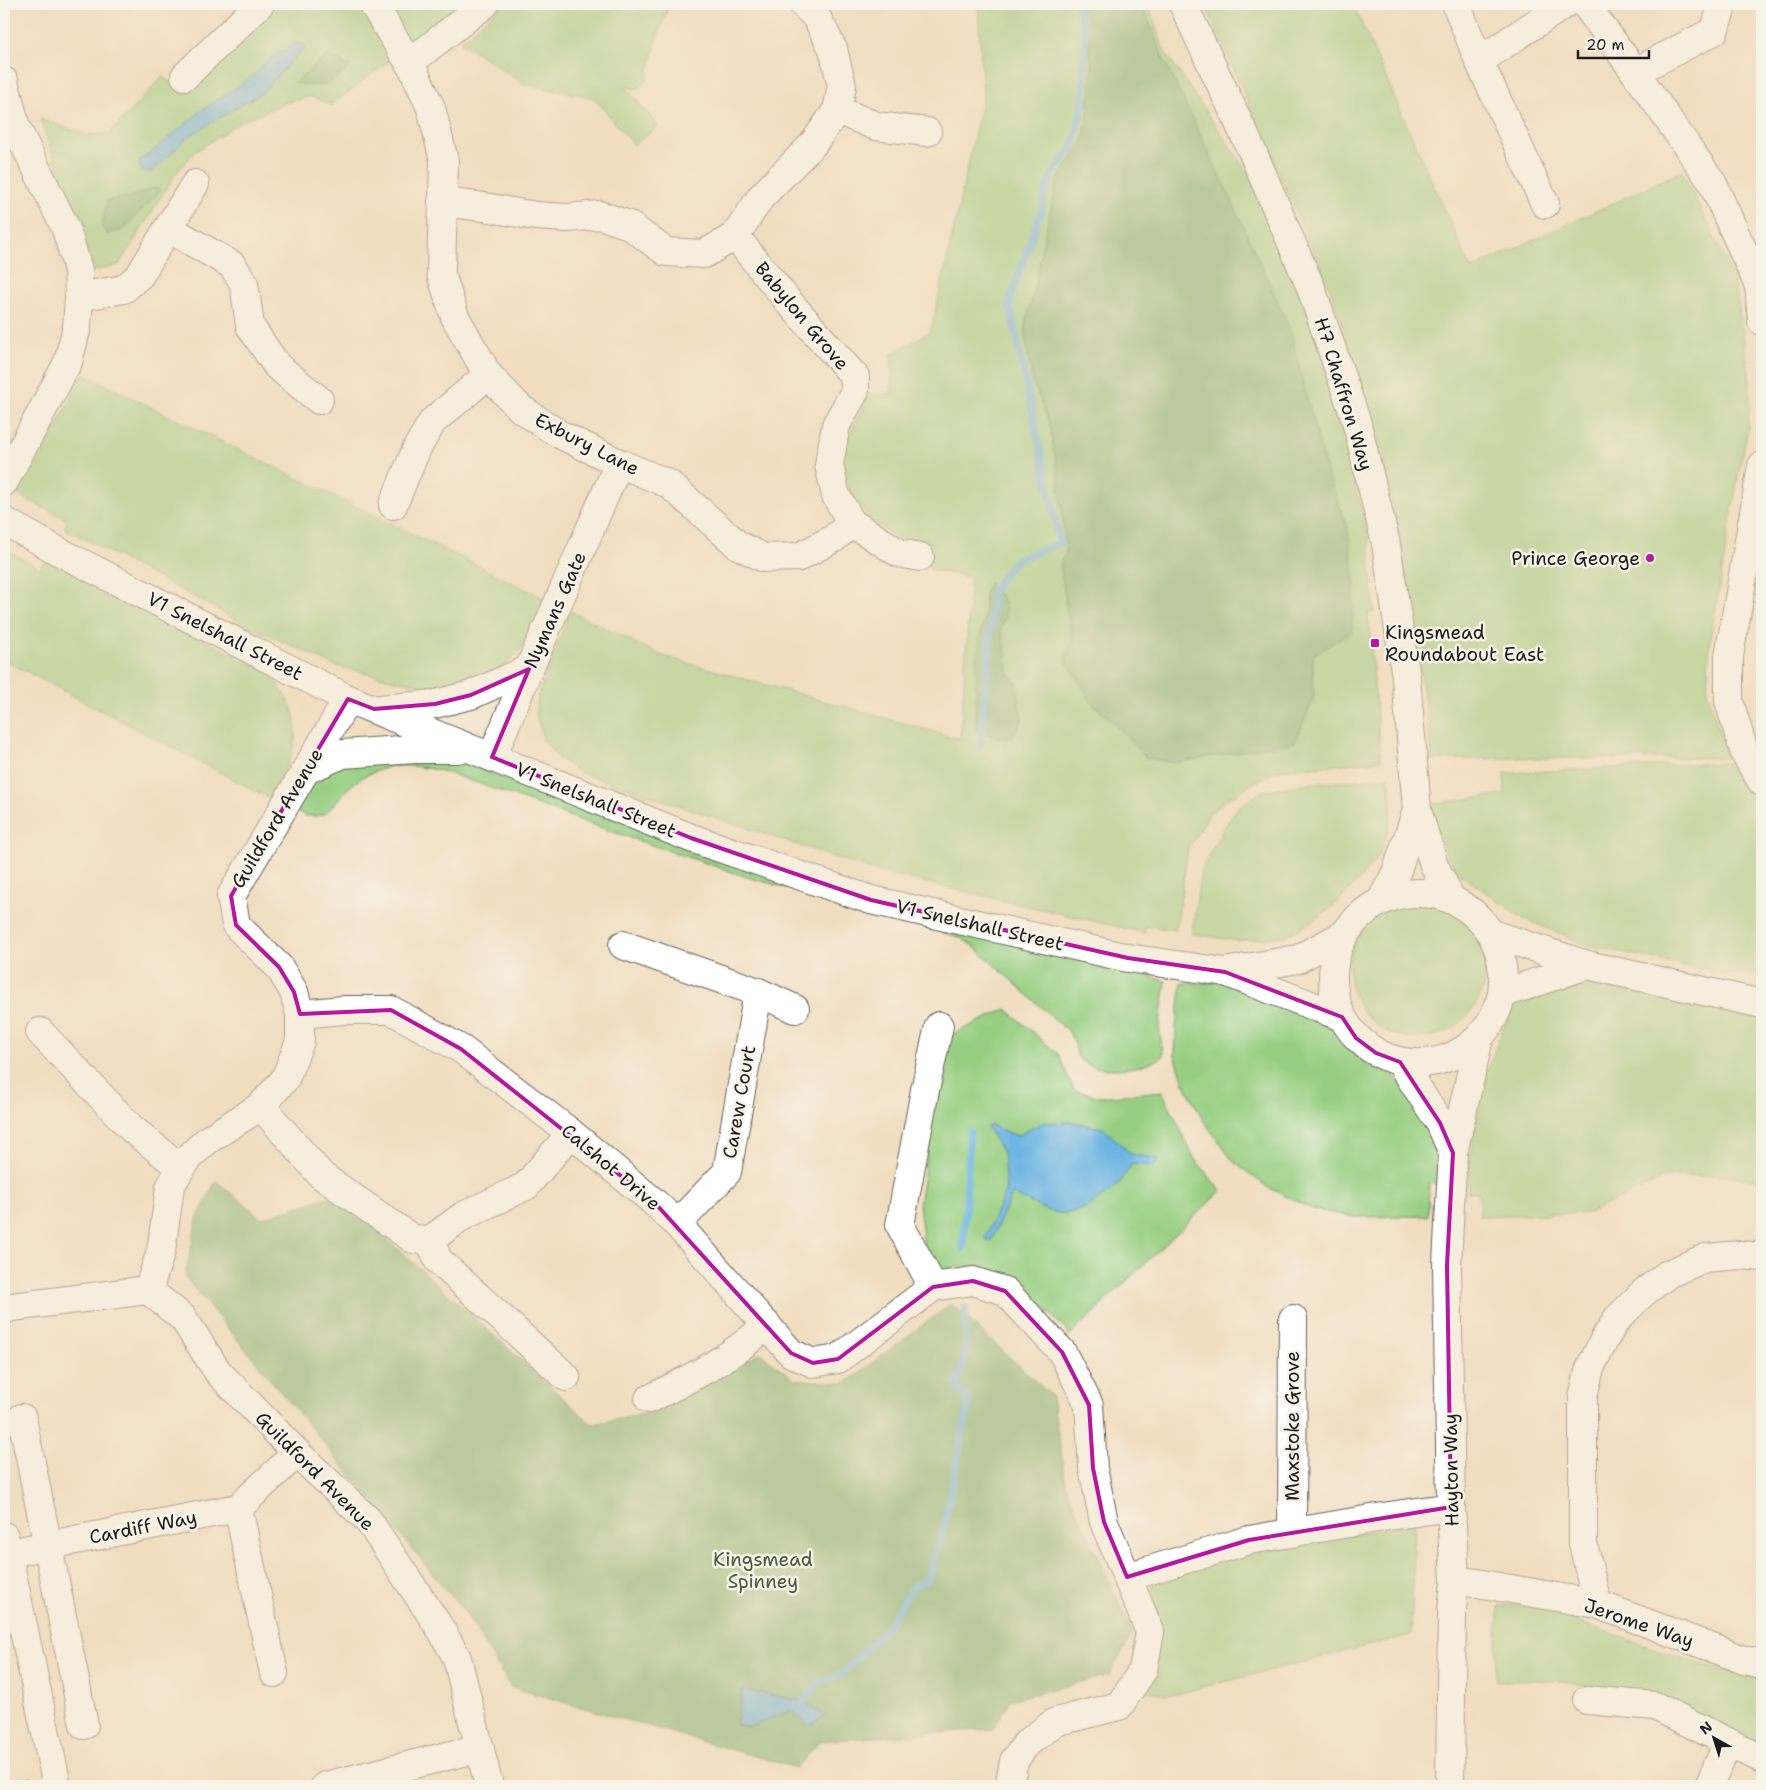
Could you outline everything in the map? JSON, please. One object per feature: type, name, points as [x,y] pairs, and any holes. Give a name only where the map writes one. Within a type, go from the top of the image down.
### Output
[{"type":"street","points":[[185,76],[260,4]]},
{"type":"street","name":"Exbury Lane","points":[[373,4],[409,62],[431,108],[444,160],[441,274],[455,317],[488,375],[521,409],[559,434],[619,463],[669,484],[738,545],[764,558],[798,557],[832,539],[852,523]]},
{"type":"street","points":[[409,62],[485,4]]},
{"type":"street","name":"H7 Chaffron Way","points":[[1183,4],[1253,153],[1311,288],[1356,420],[1386,544],[1406,676],[1417,810],[1434,865],[1451,899]]},
{"type":"street","points":[[1456,4],[1479,61],[1545,204]]},
{"type":"street","points":[[1479,61],[1565,4]]},
{"type":"street","points":[[1585,4],[1712,182],[1758,286],[1762,321]]},
{"type":"street","points":[[442,202],[536,216],[567,218],[599,214],[628,225],[666,252],[704,254],[735,236],[761,197],[812,144],[837,110],[842,86],[833,48],[817,8]]},
{"type":"street","points":[[1635,72],[1714,31],[1721,10]]},
{"type":"street","points":[[4,81],[16,128],[66,229],[78,270],[80,297],[77,327],[68,362],[4,482]]},
{"type":"street","points":[[837,110],[876,126],[927,132]]},
{"type":"street","points":[[80,297],[124,289],[140,275],[195,184]]},
{"type":"street","points":[[168,228],[232,265],[244,283],[250,326],[277,366],[319,400]]},
{"type":"street","name":"Babylon Grove","points":[[735,236],[789,302],[855,377],[856,391],[836,425],[829,465],[836,496],[852,523],[899,553],[920,557]]},
{"type":"street","points":[[393,505],[417,448],[433,421],[488,375]]},
{"type":"street","name":"Nymans Gate","points":[[482,753],[529,669],[619,463]]},
{"type":"street","points":[[1762,466],[1729,656],[1729,701],[1745,754],[1762,782]]},
{"type":"street","name":"V1 Snelshall Street","points":[[4,521],[58,551],[348,699],[691,838],[871,900],[1138,960],[1225,972],[1342,1017]]},
{"type":"street","points":[[374,709],[444,702],[471,695],[529,669]]},
{"type":"street","name":"Guildford Avenue","points":[[348,699],[231,896],[236,925],[279,967],[294,992],[300,1014],[300,1041],[285,1080],[261,1106],[209,1140],[193,1153],[181,1168],[170,1187],[161,1251],[148,1290],[183,1318],[218,1372],[297,1453],[368,1520],[442,1631],[457,1658],[489,1786]]},
{"type":"street","points":[[306,770],[343,754],[415,749],[482,753]]},
{"type":"street","name":"H7 Chaffron Way","points":[[1380,901],[1396,873],[1417,810]]},
{"type":"street","points":[[1428,893],[1451,899],[1481,919],[1492,934],[1500,953],[1504,973],[1502,994],[1494,1018],[1479,1038],[1456,1055],[1428,1063],[1400,1062],[1376,1053],[1356,1038],[1342,1017],[1333,989],[1334,960],[1345,934],[1360,915],[1380,901],[1404,894],[1428,893]]},
{"type":"street","name":"V1 Snelshall Street","points":[[1225,972],[1298,959],[1345,934]]},
{"type":"street","points":[[1492,934],[1587,965],[1762,1004]]},
{"type":"street","points":[[623,945],[758,992],[795,1009]]},
{"type":"street","points":[[1502,994],[1587,965]]},
{"type":"street","name":"Carew Court","points":[[677,1224],[727,1172],[758,992]]},
{"type":"street","name":"Calshot Drive","points":[[300,1014],[344,1010],[391,1010],[461,1049],[571,1133],[677,1224],[791,1353],[813,1364],[838,1359],[933,1287]]},
{"type":"street","points":[[939,1026],[900,1225],[933,1287],[973,1281],[1005,1291],[1062,1352],[1089,1405],[1093,1468],[1104,1522],[1150,1632],[1143,1670],[1119,1706],[1055,1722],[1026,1744],[1014,1761],[1009,1786]]},
{"type":"street","points":[[40,1032],[132,1129],[181,1168]]},
{"type":"street","name":"Hayton Way","points":[[1450,1786],[1452,1610],[1455,1581],[1451,1507],[1447,1265],[1453,1153],[1479,1038]]},
{"type":"street","name":"Hayton Way","points":[[1400,1062],[1440,1123],[1453,1153]]},
{"type":"street","points":[[261,1106],[322,1176],[413,1239],[430,1240],[463,1216],[526,1186],[571,1133]]},
{"type":"street","points":[[430,1240],[438,1260],[566,1377]]},
{"type":"street","points":[[1597,1604],[1583,1543],[1584,1397],[1590,1368],[1604,1340],[1617,1320],[1643,1293],[1668,1274],[1705,1258],[1740,1255],[1762,1257]]},
{"type":"street","points":[[7,1307],[148,1290]]},
{"type":"street","name":"Maxstoke Grove","points":[[1292,1319],[1292,1533]]},
{"type":"street","points":[[649,1399],[695,1376],[746,1344],[767,1325]]},
{"type":"street","points":[[22,1418],[84,1725]]},
{"type":"street","points":[[274,1672],[238,1508],[297,1453]]},
{"type":"street","points":[[1127,1576],[1249,1540],[1451,1507]]},
{"type":"street","name":"Cardiff Way","points":[[6,1544],[49,1545],[238,1508]]},
{"type":"street","points":[[6,1544],[57,1786]]},
{"type":"street","name":"Jerome Way","points":[[1455,1581],[1477,1583],[1597,1604],[1744,1660],[1762,1664]]},
{"type":"street","points":[[1587,1700],[1655,1706],[1762,1759]]},
{"type":"street","points":[[1709,1786],[1728,1742]]},
{"type":"street","points":[[325,1786],[480,1748]]},
{"type":"highlighted area","points":[[529,669],[492,757],[691,838],[871,900],[1128,958],[1225,972],[1342,1017],[1356,1038],[1376,1053],[1400,1062],[1440,1123],[1453,1153],[1447,1265],[1451,1507],[1249,1540],[1127,1577],[1104,1522],[1093,1468],[1089,1405],[1062,1352],[1005,1291],[973,1281],[933,1287],[838,1359],[813,1363],[791,1353],[655,1203],[461,1049],[391,1010],[300,1014],[294,992],[279,967],[236,925],[231,896],[348,699],[374,709],[435,704],[471,695]]},
{"type":"green space","points":[[268,4],[465,4],[331,105],[311,96],[285,103],[240,122],[192,154],[175,175],[119,265],[95,271],[40,119],[87,135],[109,134],[163,76],[179,91],[206,65],[221,62],[255,32],[252,23]]},
{"type":"green space","points":[[503,4],[670,4],[657,37],[647,80],[637,89],[625,87],[658,126],[634,145],[594,98],[524,84],[461,42]]},
{"type":"green space","points":[[978,4],[1148,4],[1164,50],[1250,176],[1319,341],[1369,539],[1374,612],[1368,613],[1381,761],[1277,770],[1228,798],[1210,813],[1188,849],[1176,930],[1145,926],[1145,933],[875,871],[579,772],[557,757],[544,741],[536,715],[538,696],[570,611],[663,656],[960,739],[970,577],[930,570],[930,543],[896,537],[873,522],[852,496],[842,467],[846,440],[870,394],[892,393],[891,354],[931,331],[983,97]]},
{"type":"green space","points":[[1081,4],[1142,4],[1163,58],[1224,184],[1290,329],[1329,478],[1347,527],[1355,579],[1352,632],[1313,655],[1314,698],[1295,742],[1175,763],[1146,758],[1126,735],[1092,703],[1065,659],[1072,643],[1060,564],[1066,553],[1059,481],[1050,426],[1032,378],[1025,337],[1026,320],[1058,180],[1083,140],[1088,114],[1092,65]]},
{"type":"green space","points":[[1205,4],[1353,4],[1471,269],[1682,171],[1734,278],[1750,380],[1748,429],[1710,641],[1707,691],[1727,758],[1433,760],[1405,565],[1380,446],[1332,294]]},
{"type":"green space","points":[[328,56],[350,66],[337,79],[325,84],[294,83],[314,66]]},
{"type":"green space","points":[[154,188],[161,190],[123,230],[107,234],[102,227],[107,200],[129,197]]},
{"type":"green space","points":[[83,374],[548,600],[521,649],[504,666],[461,686],[430,686],[404,682],[336,666],[245,624],[64,528],[67,520],[15,493],[24,477],[38,463]]},
{"type":"green space","points":[[4,549],[40,568],[46,558],[270,674],[283,691],[291,707],[296,735],[287,764],[269,798],[4,660]]},
{"type":"green space","points":[[989,583],[1002,598],[1004,604],[1005,616],[1000,628],[1005,646],[1008,672],[1016,682],[1022,721],[1012,738],[993,736],[976,730],[976,657],[984,617],[985,591]]},
{"type":"green space","points":[[451,761],[471,766],[673,841],[1166,981],[1159,1029],[1162,1057],[1145,1065],[1122,1069],[1098,1068],[1089,1065],[1078,1056],[1069,1032],[972,945],[959,937],[744,876],[442,771],[410,766],[390,766],[364,776],[349,787],[325,814],[306,816],[289,808],[302,789],[334,766]]},
{"type":"green space","points":[[1740,762],[1762,792],[1762,974],[1720,973],[1587,945],[1524,919],[1458,873],[1438,839],[1431,804],[1505,794],[1504,773]]},
{"type":"green space","points":[[1389,778],[1392,806],[1388,831],[1380,854],[1358,881],[1334,905],[1311,922],[1286,936],[1238,941],[1192,934],[1201,869],[1238,807],[1263,791],[1304,784]]},
{"type":"green space","points":[[1417,902],[1443,908],[1465,922],[1479,944],[1485,970],[1479,996],[1465,1018],[1443,1032],[1417,1038],[1391,1032],[1369,1018],[1355,996],[1349,970],[1355,944],[1369,922],[1391,908]]},
{"type":"green space","points":[[1216,974],[1300,1008],[1350,1040],[1396,1078],[1426,1117],[1435,1155],[1438,1184],[1429,1183],[1428,1216],[1353,1217],[1312,1209],[1267,1187],[1234,1162],[1203,1120],[1184,1083],[1175,1055],[1176,1027],[1182,983],[1213,983]]},
{"type":"green space","points":[[1587,979],[1762,1012],[1762,1182],[1727,1175],[1666,1177],[1588,1213],[1480,1216],[1479,1192],[1467,1192],[1476,1119],[1492,1057],[1510,1014],[1518,1000]]},
{"type":"green space","points":[[1006,1009],[1058,1054],[1074,1090],[1100,1097],[1162,1091],[1194,1158],[1221,1191],[1070,1335],[1019,1280],[979,1265],[934,1269],[924,1245],[919,1205],[945,1038]]},
{"type":"green space","name":"Kingsmead Spinney","points":[[216,1181],[262,1218],[328,1197],[367,1221],[592,1424],[655,1412],[760,1353],[794,1379],[845,1383],[951,1304],[1052,1396],[1067,1490],[1133,1633],[1109,1675],[1010,1700],[994,1729],[820,1741],[796,1768],[510,1687],[468,1616],[185,1277],[197,1218]]},
{"type":"green space","points":[[1415,1523],[1411,1635],[1172,1695],[1131,1689],[1140,1609],[1156,1581],[1252,1554]]},
{"type":"green space","points":[[1526,1604],[1702,1665],[1762,1679],[1762,1746],[1662,1702],[1565,1681],[1496,1681],[1498,1606]]},
{"type":"green space","points":[[31,1777],[33,1786],[4,1786],[4,1783]]},
{"type":"water","points":[[297,42],[306,46],[263,92],[189,136],[152,172],[140,170],[139,160],[152,152],[202,110],[251,78],[270,59]]},
{"type":"water","points":[[1073,1122],[1103,1128],[1131,1154],[1158,1159],[1155,1166],[1132,1164],[1119,1184],[1090,1206],[1065,1214],[1049,1211],[1012,1194],[991,1241],[985,1239],[1006,1190],[1003,1152],[987,1127],[991,1125],[1017,1136],[1042,1123]]},
{"type":"water","points":[[743,1690],[803,1701],[824,1716],[810,1726],[791,1710],[749,1727],[736,1725]]},
{"type":"waterway","points":[[981,744],[994,587],[1016,560],[1060,543],[1009,302],[1041,212],[1049,179],[1073,147],[1083,105],[1085,30],[1077,4]]},
{"type":"waterway","points":[[963,1248],[970,1132]]},
{"type":"waterway","points":[[803,1701],[819,1683],[842,1674],[887,1628],[913,1587],[928,1579],[944,1526],[969,1401],[956,1385],[966,1356],[965,1308]]},
{"type":"place","name":"Prince George","points":[[1650,558]]},
{"type":"place","name":"Kingsmead Roundabout East","points":[[1375,643]]}]
